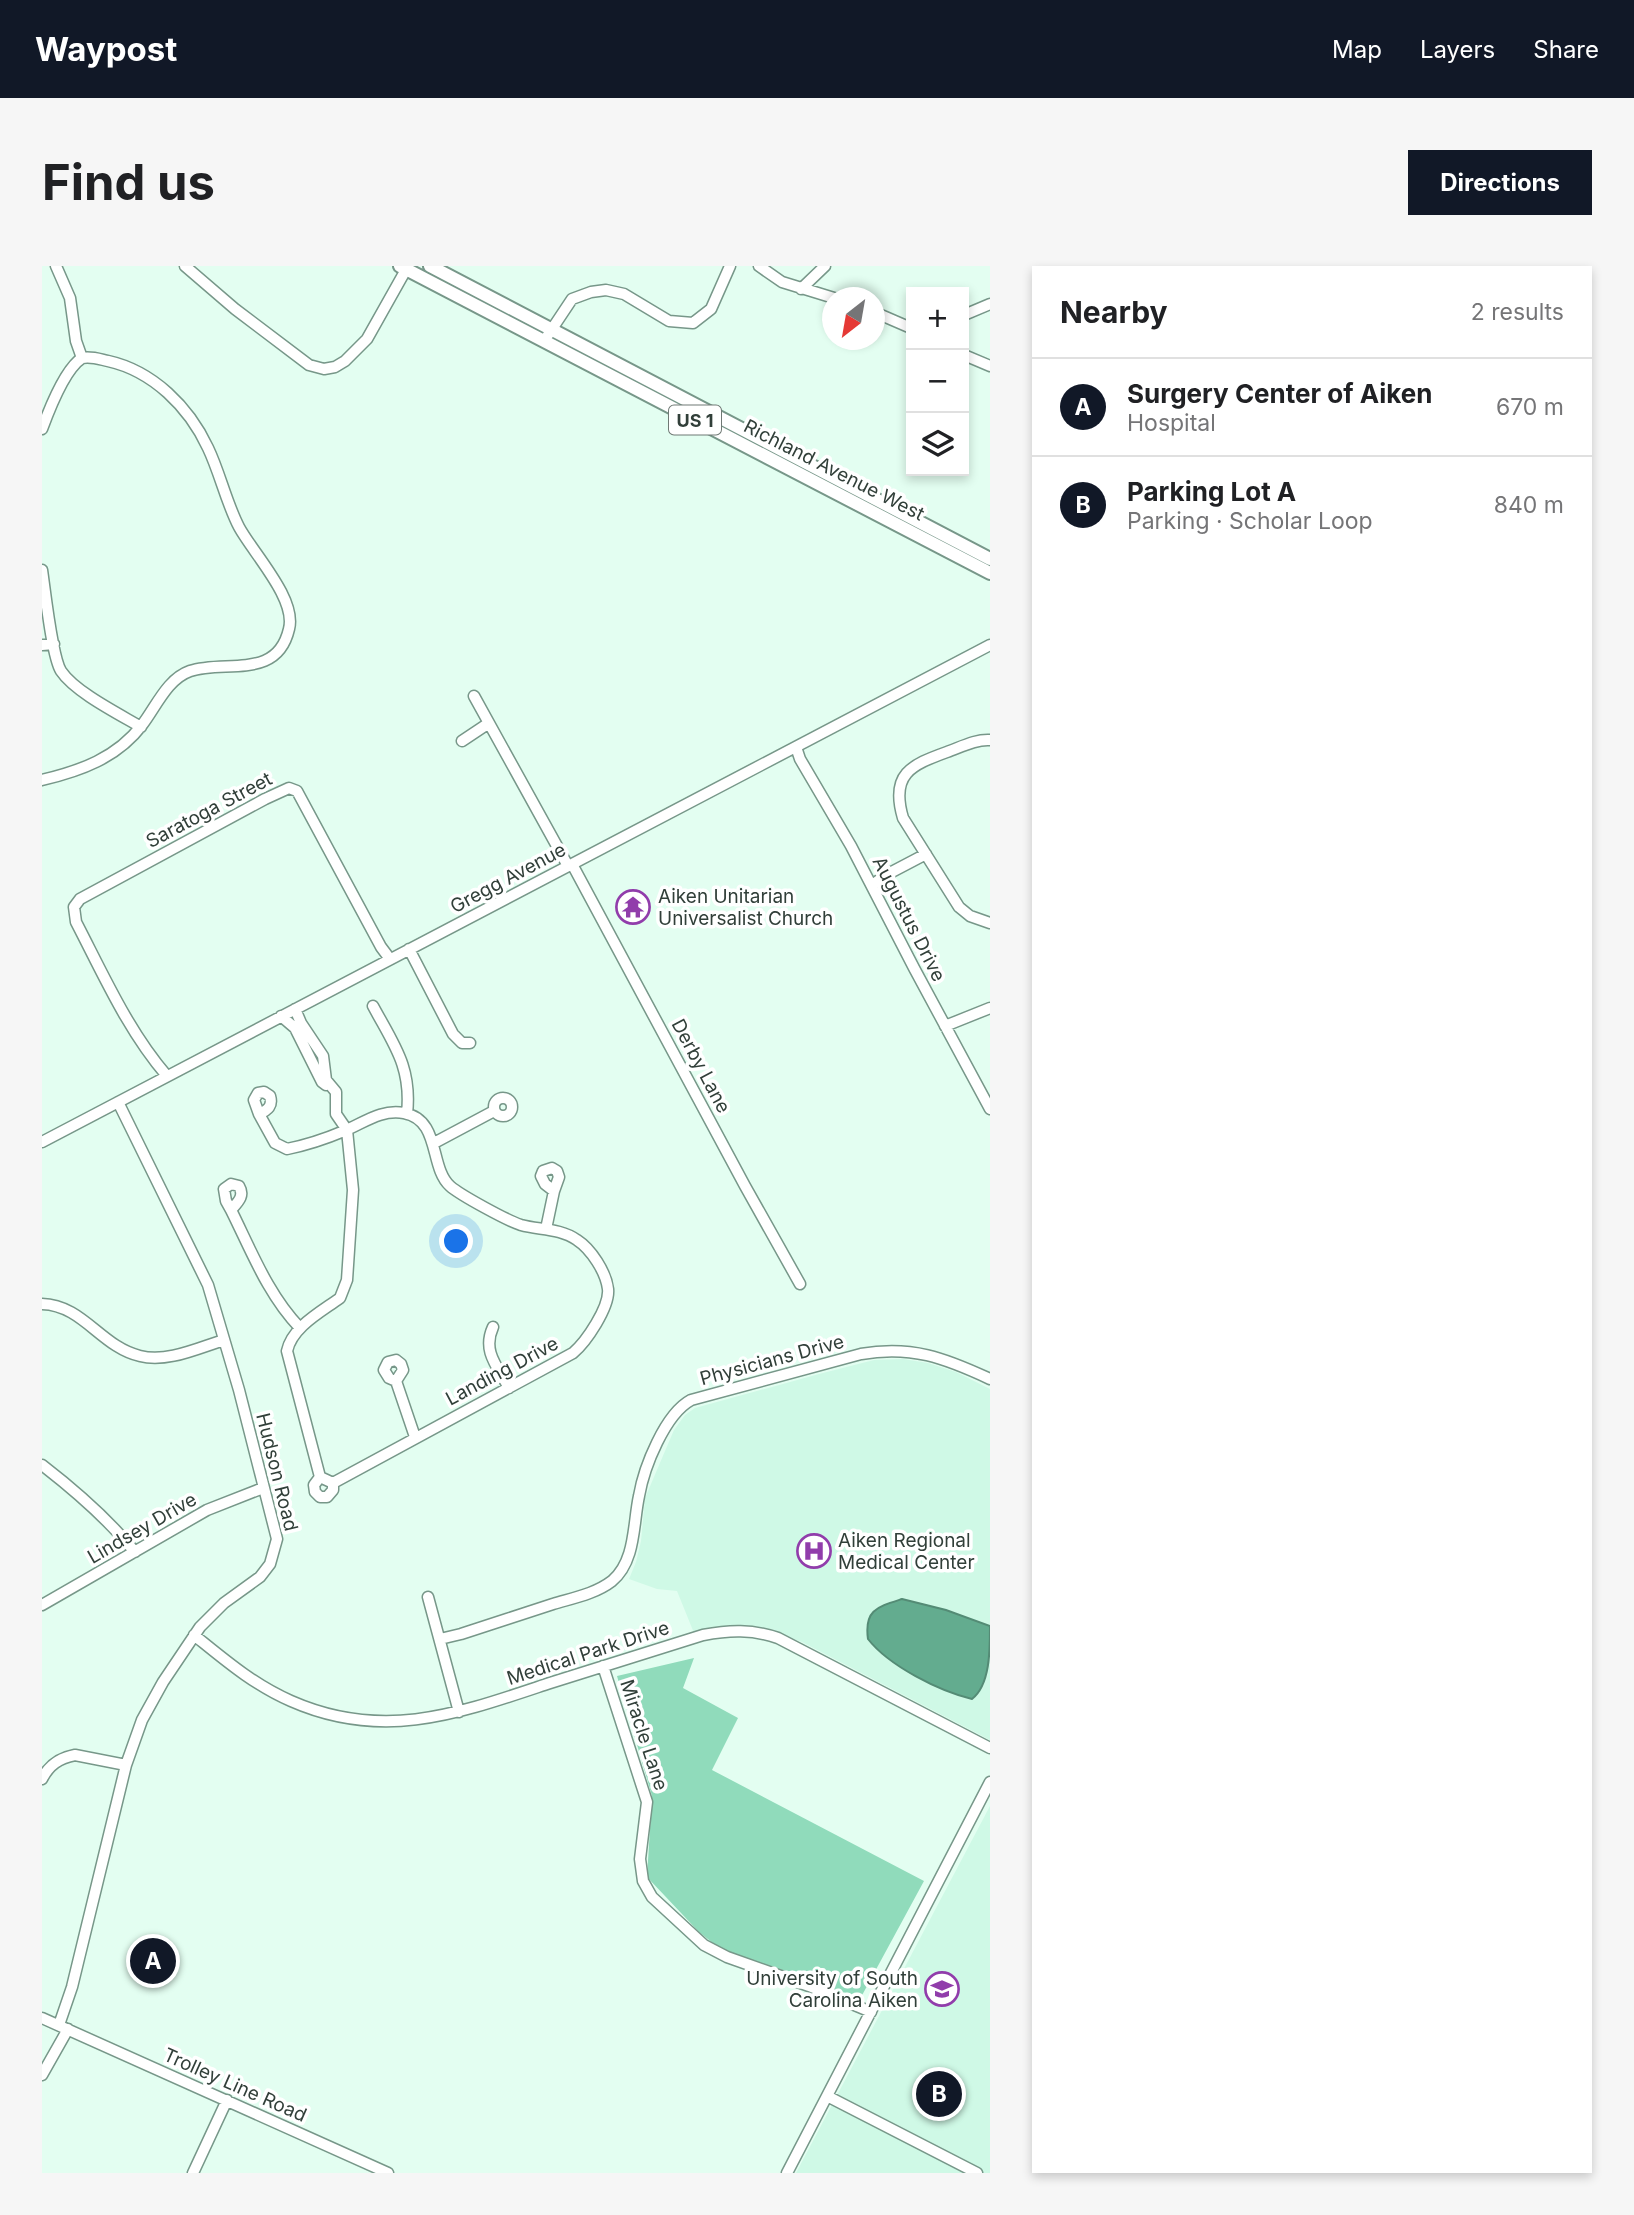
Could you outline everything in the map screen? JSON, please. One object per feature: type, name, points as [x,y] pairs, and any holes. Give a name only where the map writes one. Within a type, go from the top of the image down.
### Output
[{"type":"main road","name":"Richland Avenue West","points":[[430,266],[547,335],[990,573]]},
{"type":"main road","name":"Richland Avenue West","points":[[405,267],[547,335],[990,559]]},
{"type":"street","points":[[56,266],[70,298],[76,341],[82,358]]},
{"type":"street","points":[[185,266],[235,309],[309,365],[324,369],[345,361],[367,339],[405,267]]},
{"type":"street","points":[[547,335],[572,299],[606,290],[624,294],[669,321],[693,323],[711,309],[730,266]]},
{"type":"street","points":[[759,266],[782,282],[822,295]]},
{"type":"street","points":[[801,289],[825,266]]},
{"type":"street","points":[[969,313],[990,304]]},
{"type":"street","points":[[885,317],[906,326]]},
{"type":"street","points":[[42,429],[64,382],[75,363],[82,358],[92,357],[133,368],[160,386],[184,411],[210,452],[239,526],[285,601],[290,617],[290,629],[285,640],[266,660],[246,666],[207,668],[184,674],[168,687],[141,727],[120,748],[78,771],[42,780]]},
{"type":"street","points":[[969,357],[990,366]]},
{"type":"street","points":[[42,570],[55,659],[66,678],[97,701],[141,727]]},
{"type":"street","points":[[42,645],[54,644]]},
{"type":"street","name":"Gregg Avenue","points":[[42,1142],[990,645]]},
{"type":"street","name":"Derby Lane","points":[[474,696],[800,1284]]},
{"type":"street","points":[[462,741],[489,723]]},
{"type":"street","points":[[990,740],[982,740],[921,761],[909,769],[902,779],[898,801],[903,818],[959,907],[970,916],[990,923]]},
{"type":"street","name":"Augustus Drive","points":[[796,747],[990,1109]]},
{"type":"street","name":"Saratoga Street","points":[[167,1076],[148,1054],[84,937],[73,911],[76,902],[265,799],[292,788],[301,797],[390,960]]},
{"type":"street","points":[[872,885],[926,854]]},
{"type":"street","points":[[409,949],[453,1034],[461,1043],[470,1043]]},
{"type":"street","points":[[260,1114],[275,1143],[287,1149],[347,1130],[374,1116],[407,1114],[408,1084],[403,1060],[373,1006]]},
{"type":"street","points":[[945,1026],[990,1008]]},
{"type":"street","points":[[232,1210],[268,1283],[285,1311],[300,1328],[340,1298],[345,1287],[353,1190],[347,1130],[336,1114],[336,1093],[326,1080],[320,1049],[301,1023],[295,1009]]},
{"type":"street","points":[[281,1016],[295,1028],[322,1082],[336,1093]]},
{"type":"street","name":"Hudson Road","points":[[42,2075],[63,2027],[126,1765],[151,1703],[194,1635],[219,1608],[260,1577],[270,1564],[277,1539],[208,1285],[118,1102]]},
{"type":"street","points":[[434,1143],[494,1111]]},
{"type":"street","name":"Landing Drive","points":[[300,1328],[289,1341],[287,1356],[320,1477],[314,1489],[320,1497],[329,1495],[333,1483],[579,1348],[601,1313],[609,1290],[590,1253],[576,1239],[507,1220],[451,1187],[438,1167],[434,1143],[423,1126],[407,1114]]},
{"type":"street","points":[[546,1229],[554,1191]]},
{"type":"street","points":[[42,1304],[58,1305],[73,1311],[107,1340],[142,1357],[177,1354],[224,1340]]},
{"type":"street","points":[[493,1327],[488,1339],[489,1349],[509,1388]]},
{"type":"street","name":"Physicians Drive","points":[[440,1639],[589,1593],[611,1581],[620,1571],[628,1552],[634,1534],[639,1494],[656,1448],[671,1417],[691,1400],[862,1354],[887,1351],[913,1352],[947,1360],[990,1379]]},
{"type":"street","points":[[396,1381],[415,1437]]},
{"type":"street","points":[[42,1465],[90,1502],[135,1552]]},
{"type":"street","points":[[320,1477],[333,1483]]},
{"type":"street","name":"Lindsey Drive","points":[[42,1605],[206,1510],[263,1488]]},
{"type":"street","points":[[428,1597],[459,1712]]},
{"type":"street","name":"Medical Park Drive","points":[[194,1635],[260,1686],[292,1702],[326,1713],[391,1722],[422,1720],[459,1712],[703,1635],[734,1630],[756,1632],[778,1638],[990,1748]]},
{"type":"street","name":"Miracle Lane","points":[[603,1666],[647,1802],[640,1859],[643,1881],[652,1897],[704,1945],[727,1957],[809,1986],[871,2012]]},
{"type":"street","points":[[42,1779],[51,1766],[68,1756],[126,1765]]},
{"type":"street","points":[[787,2173],[990,1782]]},
{"type":"street","name":"Trolley Line Road","points":[[42,2018],[388,2173]]},
{"type":"street","points":[[827,2096],[977,2173]]},
{"type":"street","points":[[193,2173],[227,2100]]},
{"type":"shaded area","name":"Aiken Regional Medical Center","points":[[903,1359],[956,1372],[990,1389],[990,1740],[802,1642],[756,1626],[724,1626],[694,1633],[677,1591],[657,1589],[629,1579],[641,1541],[645,1498],[674,1430],[685,1415],[695,1408],[819,1374],[874,1360]]},
{"type":"shaded area","points":[[902,1599],[946,1610],[990,1626],[986,1676],[972,1699],[945,1690],[901,1668],[868,1639],[868,1622],[874,1611]]},
{"type":"shaded area","points":[[694,1658],[683,1688],[738,1718],[712,1770],[924,1881],[860,1999],[719,1948],[699,1932],[647,1877],[652,1796],[617,1676]]},
{"type":"shaded area","name":"University of South Carolina Aiken","points":[[990,1806],[990,2173],[796,2173]]},
{"type":"place","name":"Aiken Unitarian Universalist Church","points":[[633,907]]},
{"type":"place","name":"Aiken Regional Medical Center","points":[[814,1551]]},
{"type":"place","name":"Surgery Center of Aiken","points":[[153,1961]]},
{"type":"place","name":"University of South Carolina Aiken","points":[[942,1989]]},
{"type":"place","name":"Parking Lot A","points":[[939,2094]]}]
